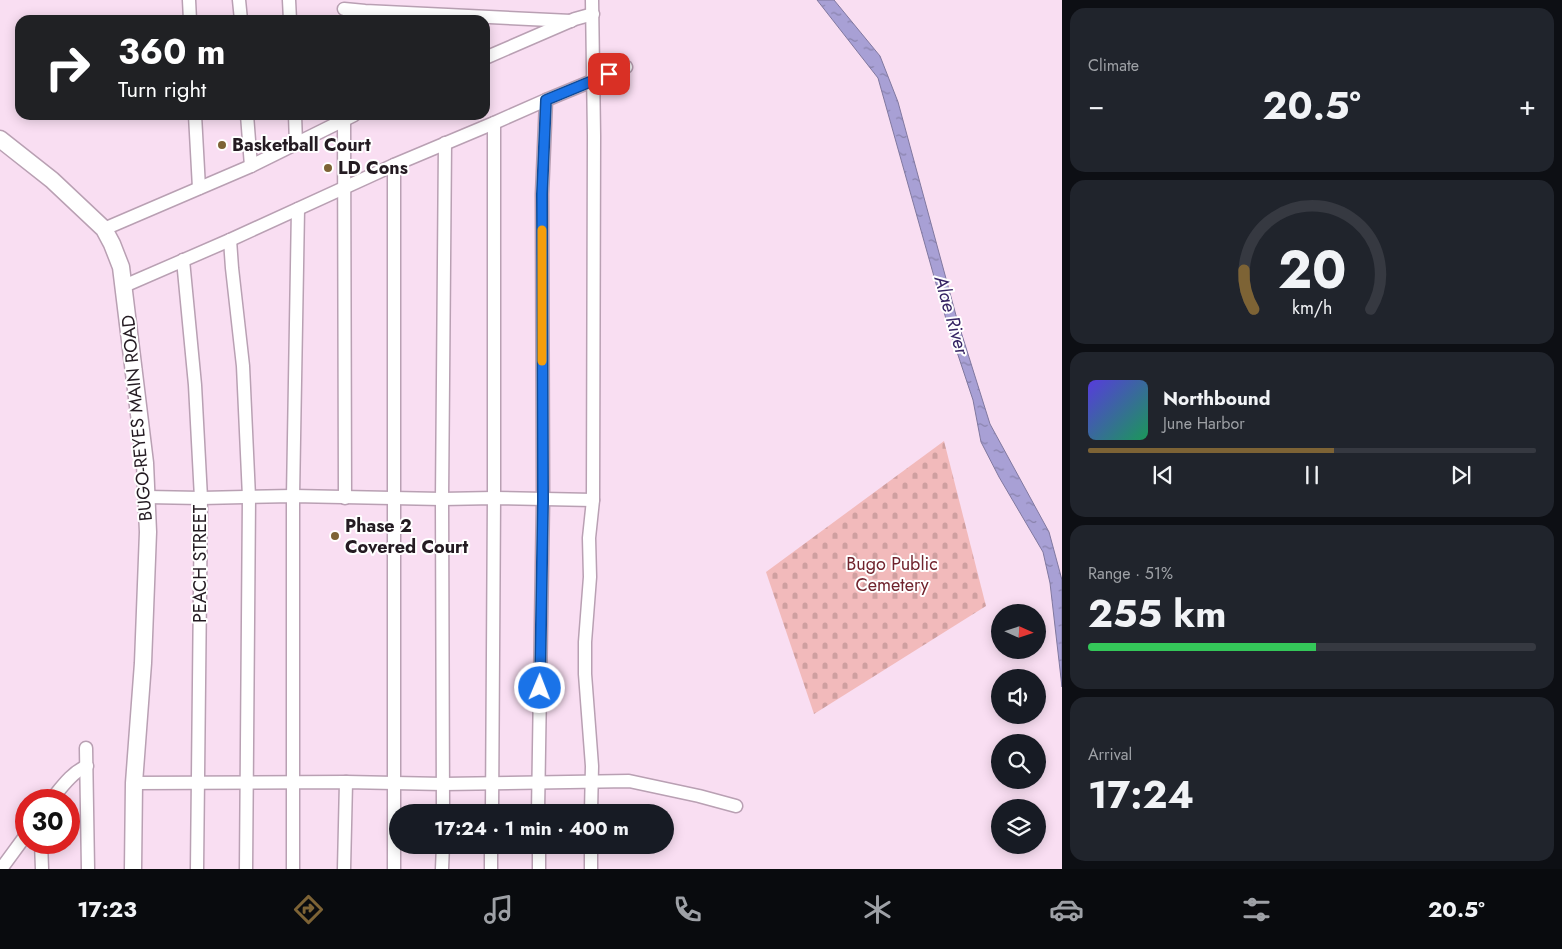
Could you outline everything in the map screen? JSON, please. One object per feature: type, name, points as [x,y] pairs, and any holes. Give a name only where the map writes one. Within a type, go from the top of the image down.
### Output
[{"type":"street","points":[[189,0],[190,15]]},
{"type":"street","points":[[239,0],[240,15]]},
{"type":"street","points":[[288,0],[290,15]]},
{"type":"street","points":[[591,804],[592,766],[585,674],[585,642],[590,577],[589,538],[593,500],[594,136],[592,0]]},
{"type":"street","points":[[344,10],[386,15]]},
{"type":"street","points":[[490,56],[571,21],[593,14]]},
{"type":"street","points":[[490,19],[571,21]]},
{"type":"street","points":[[124,286],[394,165],[626,67]]},
{"type":"street","points":[[538,804],[543,500],[542,194],[546,100]]},
{"type":"street","points":[[195,120],[199,188]]},
{"type":"street","points":[[247,120],[250,166]]},
{"type":"street","points":[[295,120],[296,143]]},
{"type":"street","points":[[104,229],[250,166],[340,120]]},
{"type":"street","points":[[345,498],[344,188],[348,120]]},
{"type":"street","points":[[492,804],[494,123]]},
{"type":"street","name":"BUGO-REYES MAIN ROAD","points":[[0,139],[52,180],[104,229],[121,267],[147,497],[147,567],[143,663],[134,782],[132,869]]},
{"type":"street","points":[[443,804],[442,500],[445,143]]},
{"type":"street","points":[[394,165],[394,869]]},
{"type":"street","points":[[293,869],[293,496],[298,209]]},
{"type":"street","points":[[230,240],[242,366],[249,497],[246,869]]},
{"type":"street","name":"PEACH STREET","points":[[183,260],[195,385],[201,498],[197,869]]},
{"type":"street","points":[[147,497],[293,496],[442,500],[494,498],[593,500]]},
{"type":"street","points":[[86,748],[88,869]]},
{"type":"street","points":[[60,789],[77,772],[87,766]]},
{"type":"street","points":[[134,782],[443,784],[619,780],[644,783],[736,806]]},
{"type":"street","points":[[344,869],[346,782]]},
{"type":"street","points":[[1,869],[15,850]]},
{"type":"street","points":[[41,854],[42,869]]},
{"type":"street","points":[[442,869],[443,854]]},
{"type":"street","points":[[491,854],[491,869]]},
{"type":"street","points":[[538,854],[539,869]]},
{"type":"street","points":[[591,854],[591,869]]},
{"type":"green space","name":"Bugo Public Cemetery","points":[[944,441],[986,606],[814,714],[766,572]]},
{"type":"water","name":"Alae River","points":[[817,0],[834,0],[880,56],[898,102],[957,319],[990,424],[1049,532],[1062,580],[1062,687],[1050,583],[1043,552],[999,477],[981,442],[973,400],[946,319],[878,78]]},
{"type":"slow traffic","points":[[542,230],[542,361]]},
{"type":"place","name":"Basketball Court","points":[[222,145]]},
{"type":"place","name":"LD Cons","points":[[328,168]]},
{"type":"place","name":"Phase 2 Covered Court","points":[[335,536]]},
{"type":"route","points":[[540,688],[543,500],[542,194],[546,100],[609,74]]}]
